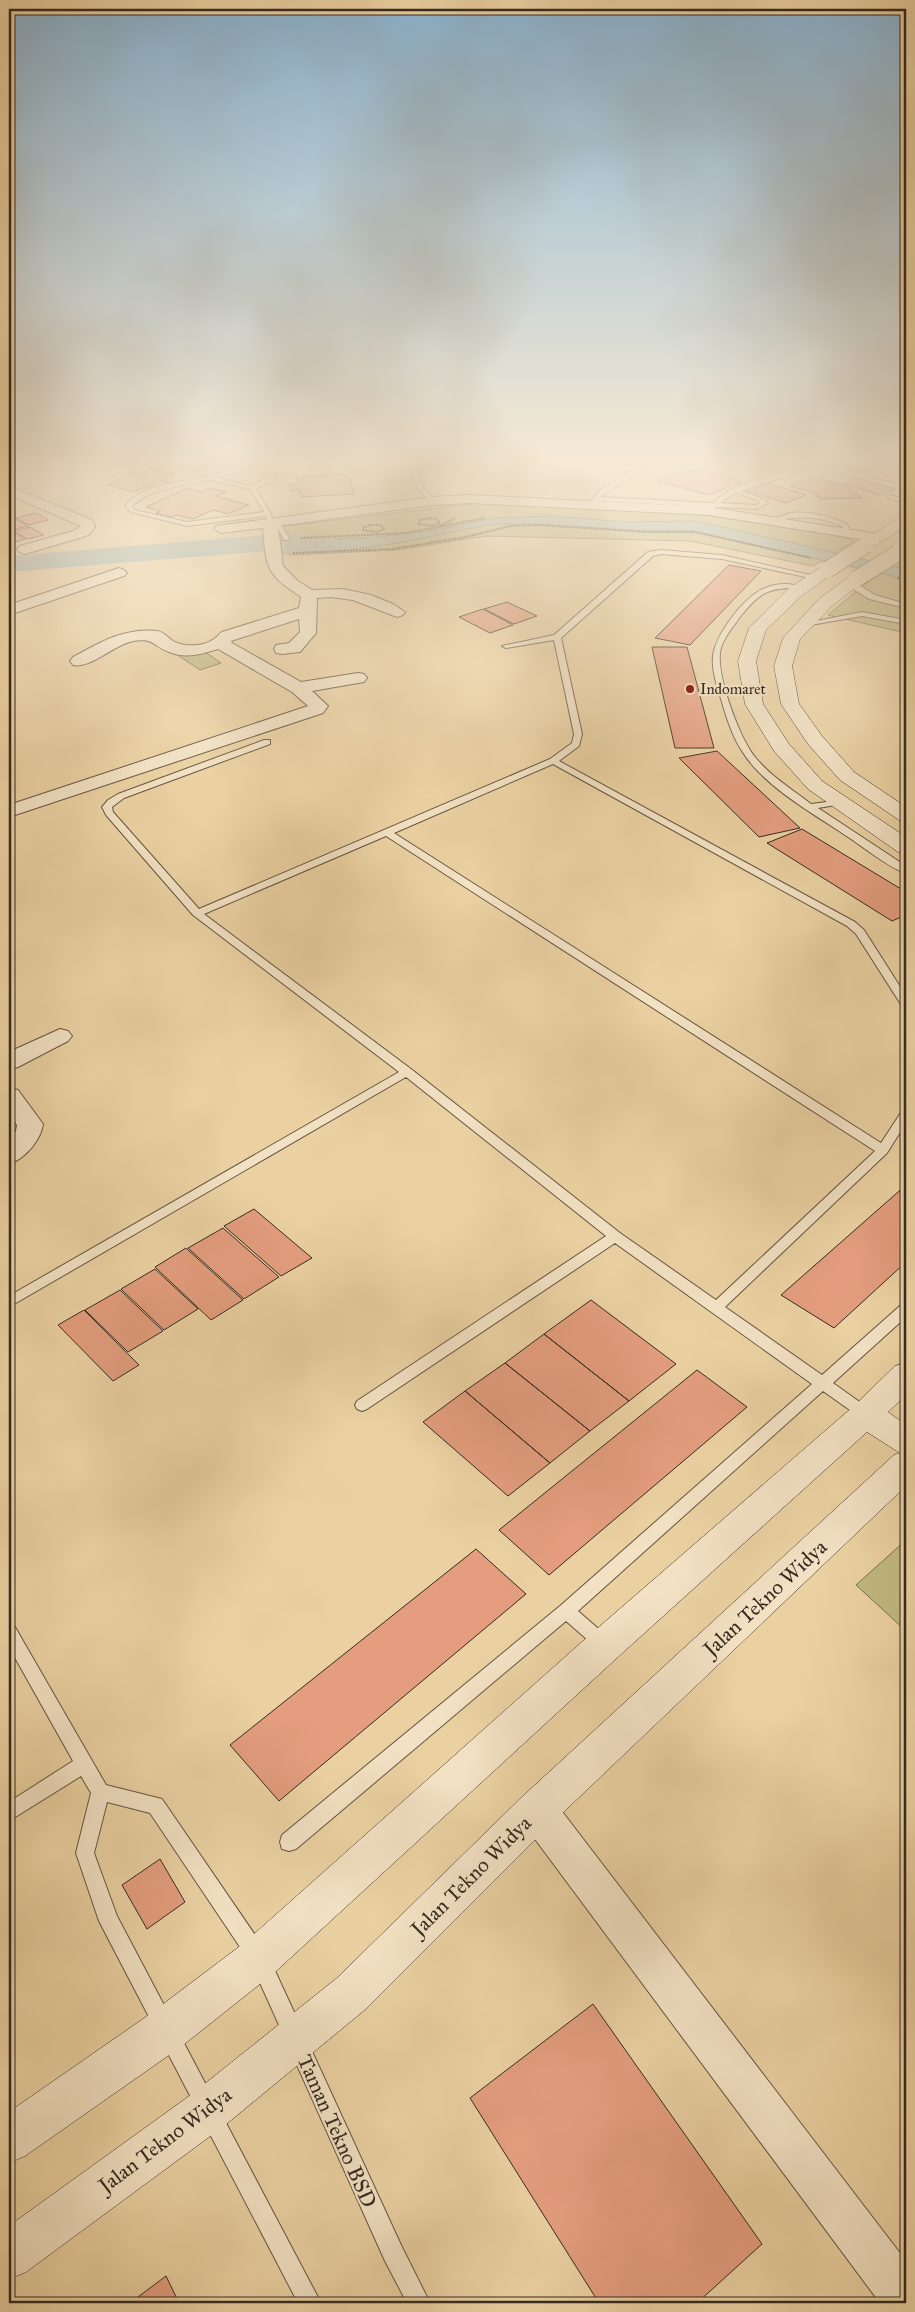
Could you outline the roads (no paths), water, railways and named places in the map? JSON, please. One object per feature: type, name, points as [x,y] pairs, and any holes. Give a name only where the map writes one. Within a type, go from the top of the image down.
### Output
[{"type":"main road","points":[[834,566],[815,578],[758,628],[748,661],[754,704],[781,747],[816,785],[906,847]]},
{"type":"main road","points":[[878,566],[825,603],[805,624],[792,638],[783,666],[790,704],[815,740],[847,776],[906,816]]},
{"type":"main road","points":[[9,2140],[166,2030],[259,1958],[605,1645],[866,1414],[906,1375]]},
{"type":"main road","points":[[866,1414],[906,1442]]},
{"type":"main road","name":"Jalan Tekno Widya","points":[[9,2255],[208,2110],[352,1994],[537,1810],[906,1466]]},
{"type":"street","points":[[275,566],[276,570],[308,603],[308,634],[294,648],[282,649]]},
{"type":"street","points":[[9,610],[119,573]]},
{"type":"street","points":[[223,642],[222,639],[228,636],[331,592],[371,599],[397,612]]},
{"type":"street","points":[[79,661],[130,635],[157,636],[169,648],[178,652],[223,642]]},
{"type":"street","points":[[9,812],[317,709],[319,706],[317,703],[298,688],[225,646],[223,642]]},
{"type":"street","points":[[298,688],[358,678]]},
{"type":"street","points":[[9,1062],[60,1036]]},
{"type":"street","points":[[9,1096],[30,1124],[29,1133],[9,1155]]},
{"type":"street","points":[[537,1810],[906,2300]]},
{"type":"lane","points":[[506,646],[557,637],[638,566]]},
{"type":"lane","points":[[761,566],[815,578]]},
{"type":"lane","points":[[815,578],[773,587],[756,594],[723,636],[716,652],[718,671],[737,736],[747,754],[768,774],[809,806],[906,870]]},
{"type":"lane","points":[[854,582],[880,600],[906,606]]},
{"type":"lane","points":[[805,624],[862,614],[906,622]]},
{"type":"lane","points":[[197,913],[553,761],[576,744],[578,734],[557,637]]},
{"type":"lane","points":[[267,742],[122,796],[111,802],[107,807],[109,813],[197,913],[407,1072],[615,1236],[764,1343],[823,1381],[866,1414]]},
{"type":"lane","points":[[553,761],[851,924],[860,932],[906,1004]]},
{"type":"lane","points":[[809,806],[839,802]]},
{"type":"lane","points":[[386,832],[883,1150]]},
{"type":"lane","points":[[9,1302],[407,1072]]},
{"type":"lane","points":[[716,1308],[883,1150],[906,1114]]},
{"type":"lane","points":[[362,1405],[615,1236]]},
{"type":"lane","points":[[289,1842],[566,1612],[906,1309]]},
{"type":"lane","points":[[566,1612],[605,1645]]},
{"type":"lane","points":[[9,1632],[100,1792],[85,1853],[109,1921],[310,2303]]},
{"type":"lane","points":[[9,1812],[84,1764]]},
{"type":"lane","name":"Taman Tekno BSD","points":[[100,1792],[156,1804],[259,1958],[393,2253],[419,2303]]},
{"type":"water","points":[[847,566],[892,566],[906,569],[906,579]]},
{"type":"place","name":"Indomaret","points":[[690,689]]}]
